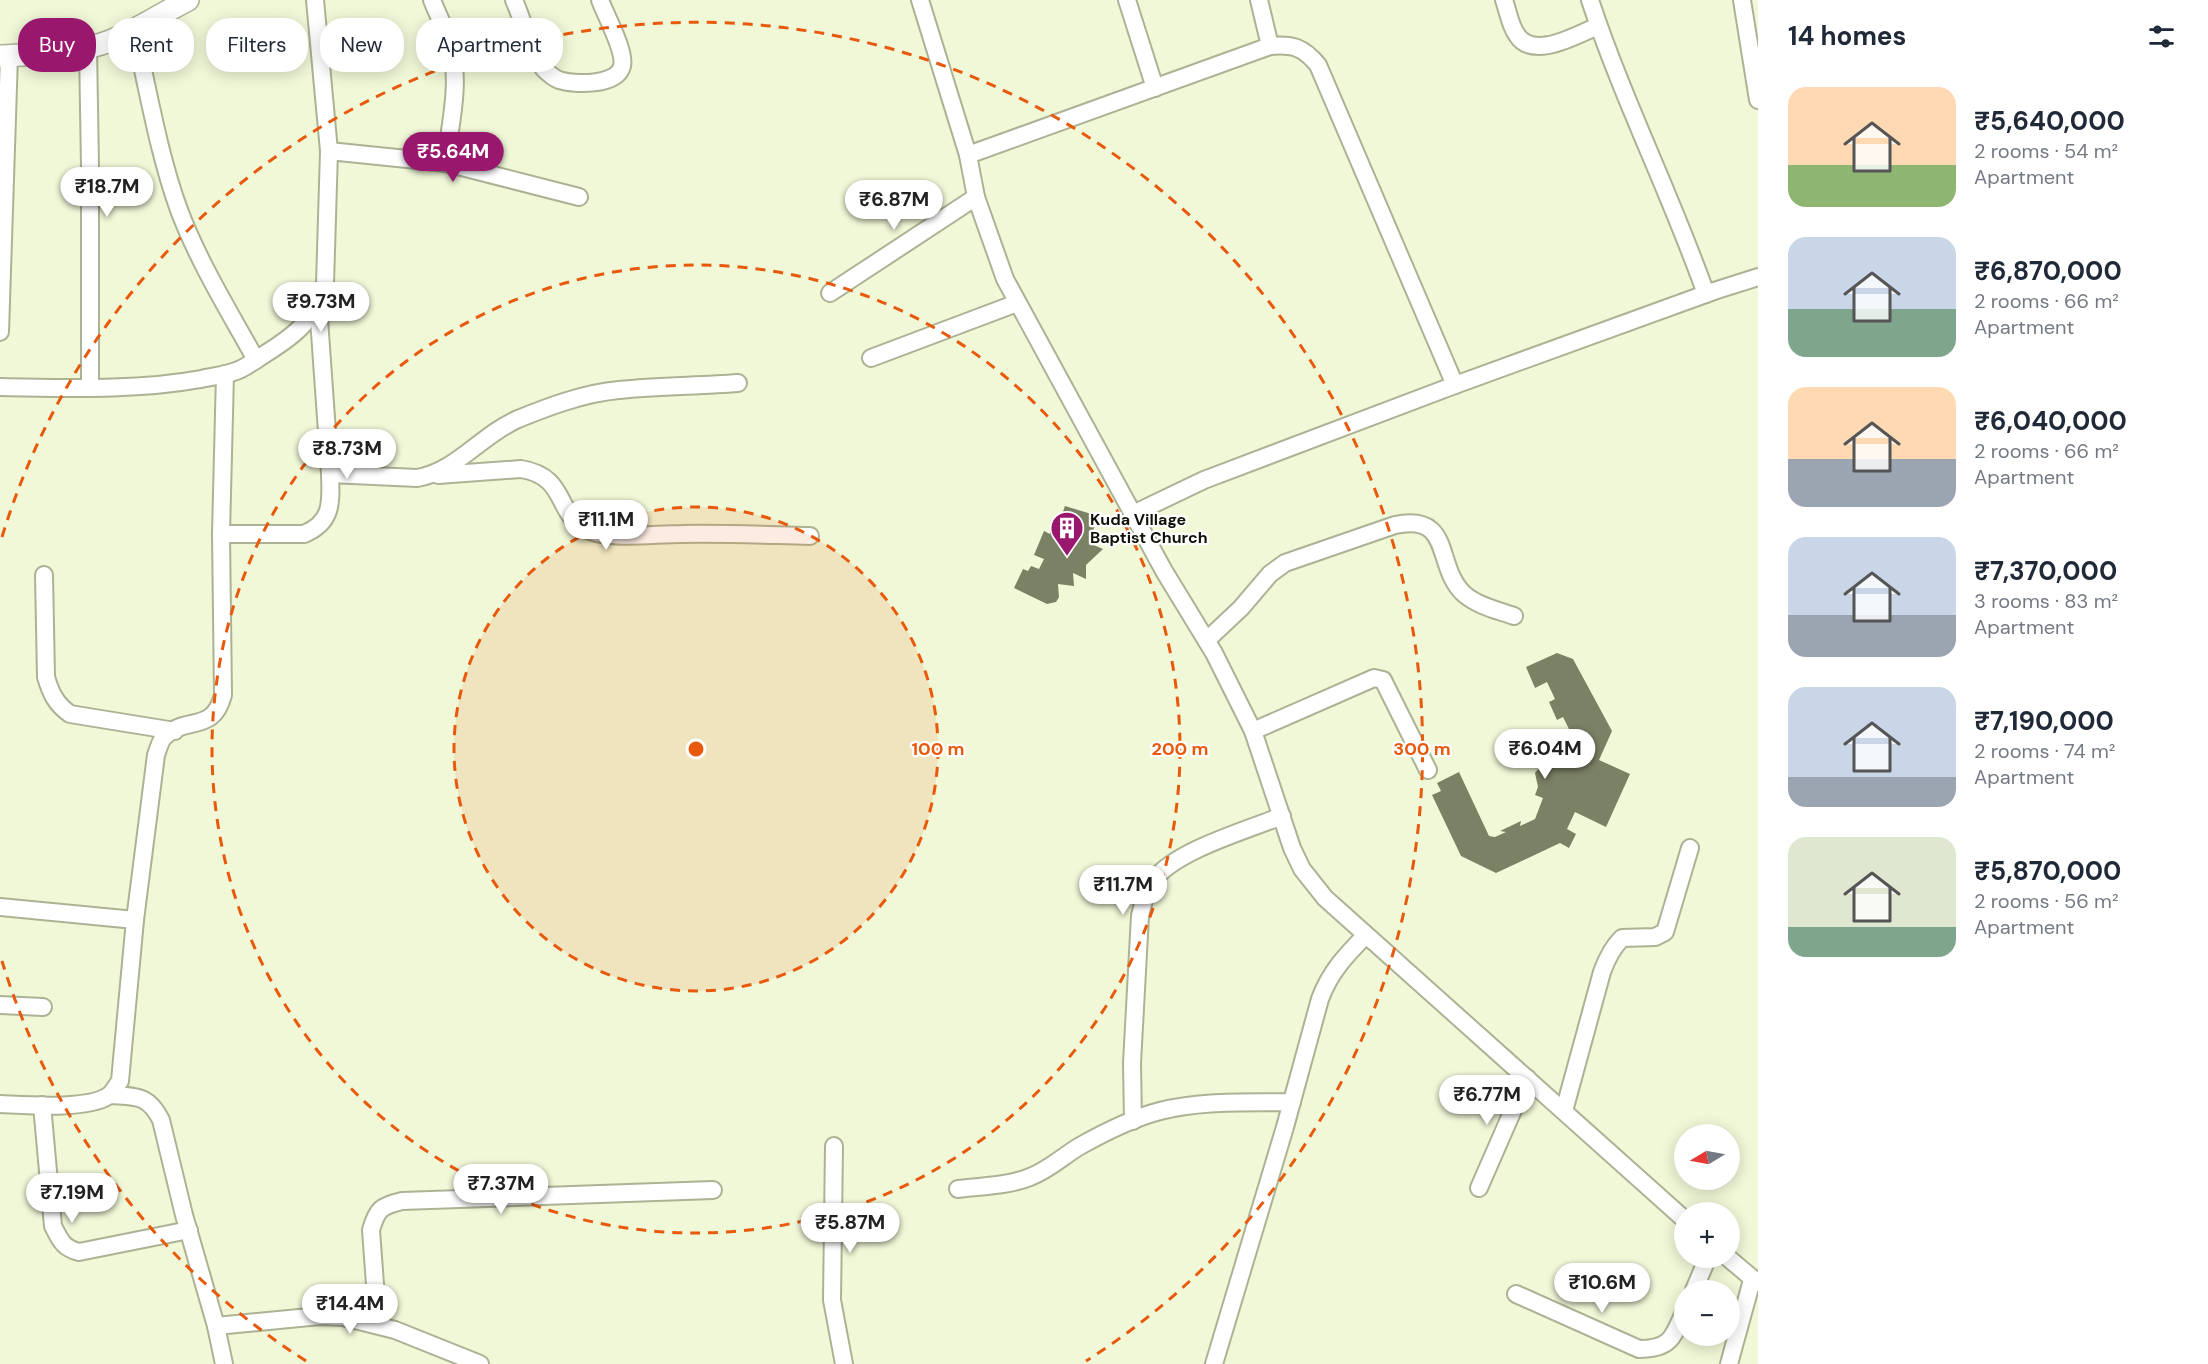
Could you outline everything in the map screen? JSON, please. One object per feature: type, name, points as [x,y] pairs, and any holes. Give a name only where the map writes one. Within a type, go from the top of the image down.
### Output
[{"type":"main road","points":[[154,18],[188,0]]},
{"type":"street","points":[[0,387],[152,386],[225,374],[241,369],[291,338],[306,323],[318,304],[326,284],[329,151],[315,0]]},
{"type":"street","points":[[432,0],[448,40],[454,66],[455,81],[446,164]]},
{"type":"street","points":[[514,0],[538,60],[545,70],[559,80],[591,83],[612,78],[623,64],[620,49],[600,0]]},
{"type":"street","points":[[920,0],[968,155],[976,197],[1005,279],[1164,571],[1207,640],[1253,731],[1292,848],[1302,869],[1314,886],[1366,934],[1674,1210]]},
{"type":"street","points":[[1127,0],[1155,88]]},
{"type":"street","points":[[1259,0],[1270,46]]},
{"type":"street","points":[[1504,0],[1517,36],[1535,47],[1549,45],[1598,26]]},
{"type":"street","points":[[1590,0],[1598,26],[1684,234],[1706,294]]},
{"type":"street","points":[[1742,0],[1758,100]]},
{"type":"street","points":[[968,155],[1270,46],[1297,47],[1308,53],[1318,65],[1455,385]]},
{"type":"street","points":[[0,332],[5,56]]},
{"type":"street","points":[[88,72],[90,388]]},
{"type":"street","points":[[144,72],[170,185],[180,211],[212,284],[256,360]]},
{"type":"street","points":[[329,151],[446,164],[579,197]]},
{"type":"street","points":[[830,293],[976,197]]},
{"type":"street","points":[[1133,514],[1204,480],[1455,385],[1706,294],[1758,278]]},
{"type":"street","points":[[871,358],[1017,303]]},
{"type":"street","points":[[222,534],[304,534],[317,529],[327,516],[330,501],[330,474],[318,304]]},
{"type":"street","points":[[0,1104],[72,1105],[98,1101],[110,1095],[120,1081],[135,920],[156,755],[163,738],[175,730],[213,717],[220,707],[223,695],[222,534],[225,374]]},
{"type":"street","points":[[431,476],[445,470],[484,439],[517,420],[578,398],[618,390],[738,383]]},
{"type":"street","points":[[330,474],[417,478],[521,469],[546,477],[578,526],[596,532],[616,535],[730,533],[810,536]]},
{"type":"street","points":[[1207,640],[1241,608],[1270,574],[1285,563],[1395,525],[1410,522],[1422,523],[1435,534],[1453,578],[1464,594],[1482,605],[1514,616]]},
{"type":"street","points":[[44,575],[46,677],[50,692],[59,707],[70,714],[175,730]]},
{"type":"street","points":[[1253,731],[1378,678],[1383,680],[1428,770]]},
{"type":"street","points":[[1133,1121],[1133,1052],[1140,916],[1152,881],[1164,867],[1191,852],[1282,816]]},
{"type":"street","points":[[1564,1111],[1602,972],[1612,947],[1622,938],[1655,937],[1665,932],[1690,848]]},
{"type":"street","points":[[0,907],[135,920]]},
{"type":"street","points":[[1214,1364],[1326,983],[1337,965],[1366,934]]},
{"type":"street","points":[[0,1005],[43,1007]]},
{"type":"street","points":[[1479,1188],[1527,1078]]},
{"type":"street","points":[[110,1095],[147,1100],[161,1120],[224,1364]]},
{"type":"street","points":[[958,1189],[1027,1179],[1041,1173],[1080,1146],[1160,1111],[1208,1104],[1292,1102]]},
{"type":"street","points":[[42,1105],[53,1226],[68,1249],[79,1252],[189,1230]]},
{"type":"street","points":[[834,1146],[832,1300],[844,1364]]},
{"type":"street","points":[[378,1325],[371,1230],[376,1215],[384,1206],[402,1201],[713,1190]]},
{"type":"street","points":[[1729,1364],[1755,1281],[1740,1268]]},
{"type":"street","points":[[1516,1294],[1639,1349],[1654,1349],[1667,1343],[1674,1334]]},
{"type":"street","points":[[216,1326],[320,1316],[343,1317],[378,1325],[480,1364]]},
{"type":"building","name":"Kuda Village Baptist Church","points":[[1065,506],[1098,516],[1089,543],[1103,549],[1086,565],[1086,579],[1073,573],[1074,586],[1058,584],[1059,597],[1056,602],[1047,604],[1014,588],[1023,569],[1028,571],[1031,566],[1039,569],[1044,559],[1034,555],[1044,531],[1050,534],[1050,528],[1057,528]]},
{"type":"building","points":[[1557,653],[1573,659],[1612,731],[1599,760],[1630,774],[1606,827],[1575,812],[1567,829],[1576,834],[1569,848],[1560,843],[1496,873],[1461,856],[1432,795],[1441,791],[1437,783],[1459,772],[1489,836],[1495,837],[1506,832],[1500,831],[1521,821],[1520,826],[1535,819],[1543,798],[1535,795],[1538,787],[1535,773],[1549,756],[1549,749],[1559,749],[1570,731],[1563,717],[1557,720],[1549,702],[1555,699],[1547,682],[1535,688],[1526,667]]},
{"type":"place","name":"Kuda Village Baptist Church","points":[[1067,557]]}]
